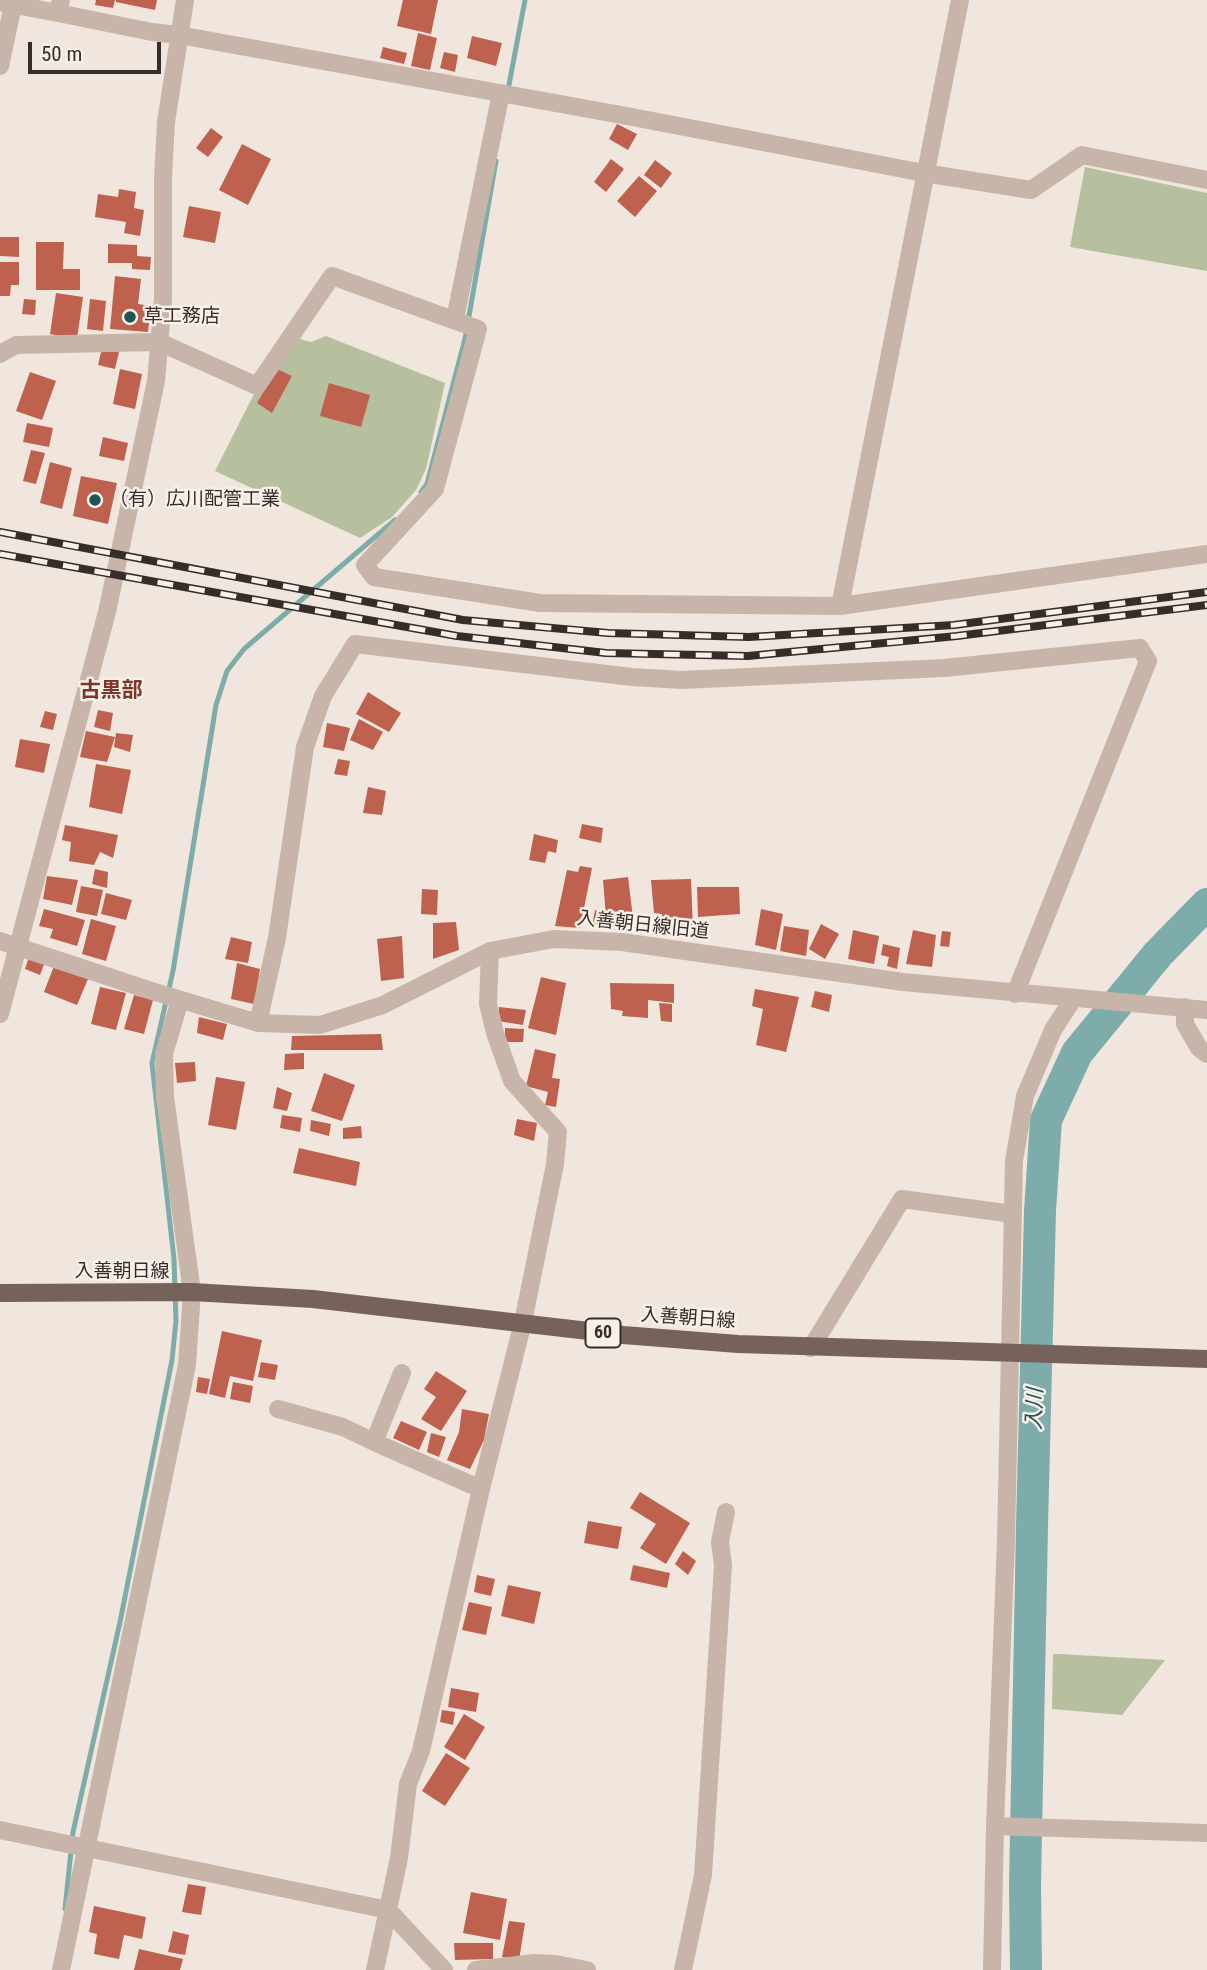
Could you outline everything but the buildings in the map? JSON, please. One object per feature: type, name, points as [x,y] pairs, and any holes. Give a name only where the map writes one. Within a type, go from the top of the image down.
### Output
[{"type":"main road","name":"入善朝日線","points":[[0,1293],[192,1292],[313,1299],[623,1335],[811,1348],[1207,1359]]},
{"type":"street","points":[[0,1014],[8,943],[107,612],[156,382],[163,299],[165,132],[184,0]]},
{"type":"street","points":[[840,606],[960,0]]},
{"type":"street","points":[[0,66],[6,4],[59,6],[152,32],[501,93],[924,173],[1031,190],[1082,155],[1207,180]]},
{"type":"street","points":[[454,319],[501,93]]},
{"type":"street","points":[[0,354],[16,345],[159,342],[257,386],[332,276],[478,329],[435,489],[365,565],[374,577],[540,603],[840,606],[1207,554]]},
{"type":"street","points":[[258,1023],[277,938],[305,747],[323,696],[355,644],[632,677],[681,680],[944,668],[1140,648],[1148,661],[1015,994]]},
{"type":"street","name":"入善朝日線旧道","points":[[8,943],[258,1023],[320,1025],[383,1004],[490,951],[554,939],[622,942],[903,982],[1207,1010]]},
{"type":"street","points":[[375,1970],[399,1858],[408,1784],[421,1751],[481,1489],[523,1322],[555,1164],[558,1132],[512,1081],[495,1033],[488,1004],[490,951]]},
{"type":"street","points":[[61,1970],[187,1364],[192,1292],[166,1097],[164,1054],[180,1000]]},
{"type":"street","points":[[992,1970],[1006,1540],[1014,1161],[1025,1096],[1052,1030],[1081,1000]]},
{"type":"street","points":[[1185,1007],[1185,1024],[1199,1048],[1207,1054]]},
{"type":"street","points":[[811,1348],[902,1199],[1013,1214]]},
{"type":"street","points":[[374,1442],[402,1373]]},
{"type":"street","points":[[278,1409],[343,1427],[481,1489]]},
{"type":"street","points":[[683,1970],[703,1875],[723,1565],[720,1542],[726,1512]]},
{"type":"street","points":[[995,1826],[1207,1833]]},
{"type":"street","points":[[0,1830],[388,1910],[444,1970]]},
{"type":"street","points":[[476,1970],[534,1963],[587,1970]]},
{"type":"green space","points":[[1085,167],[1207,193],[1207,271],[1070,247]]},
{"type":"green space","points":[[326,336],[445,383],[426,469],[416,490],[392,517],[360,538],[215,471],[255,392],[296,338],[311,342]]},
{"type":"green space","points":[[1053,1654],[1165,1660],[1122,1715],[1052,1709]]},
{"type":"waterway","points":[[508,90],[525,0]]},
{"type":"waterway","points":[[421,492],[427,484],[465,339],[496,161]]},
{"type":"waterway","points":[[65,1909],[73,1832],[120,1622],[172,1360],[176,1321],[174,1259],[152,1063],[173,971],[216,705],[227,671],[244,649],[395,520]]},
{"type":"waterway","name":"入川","points":[[1026,1970],[1025,1885],[1032,1526],[1040,1211],[1046,1120],[1077,1053],[1158,954],[1207,904]]},
{"type":"railway","points":[[0,532],[463,620],[608,633],[749,637],[954,625],[1207,592]]},
{"type":"railway","points":[[0,554],[457,636],[606,653],[748,656],[957,636],[1207,605]]},
{"type":"place","name":"草工務店","points":[[130,317]]},
{"type":"place","name":"（有）広川配管工業","points":[[95,500]]},
{"type":"district","name":"古黒部","points":[[111,692]]}]
